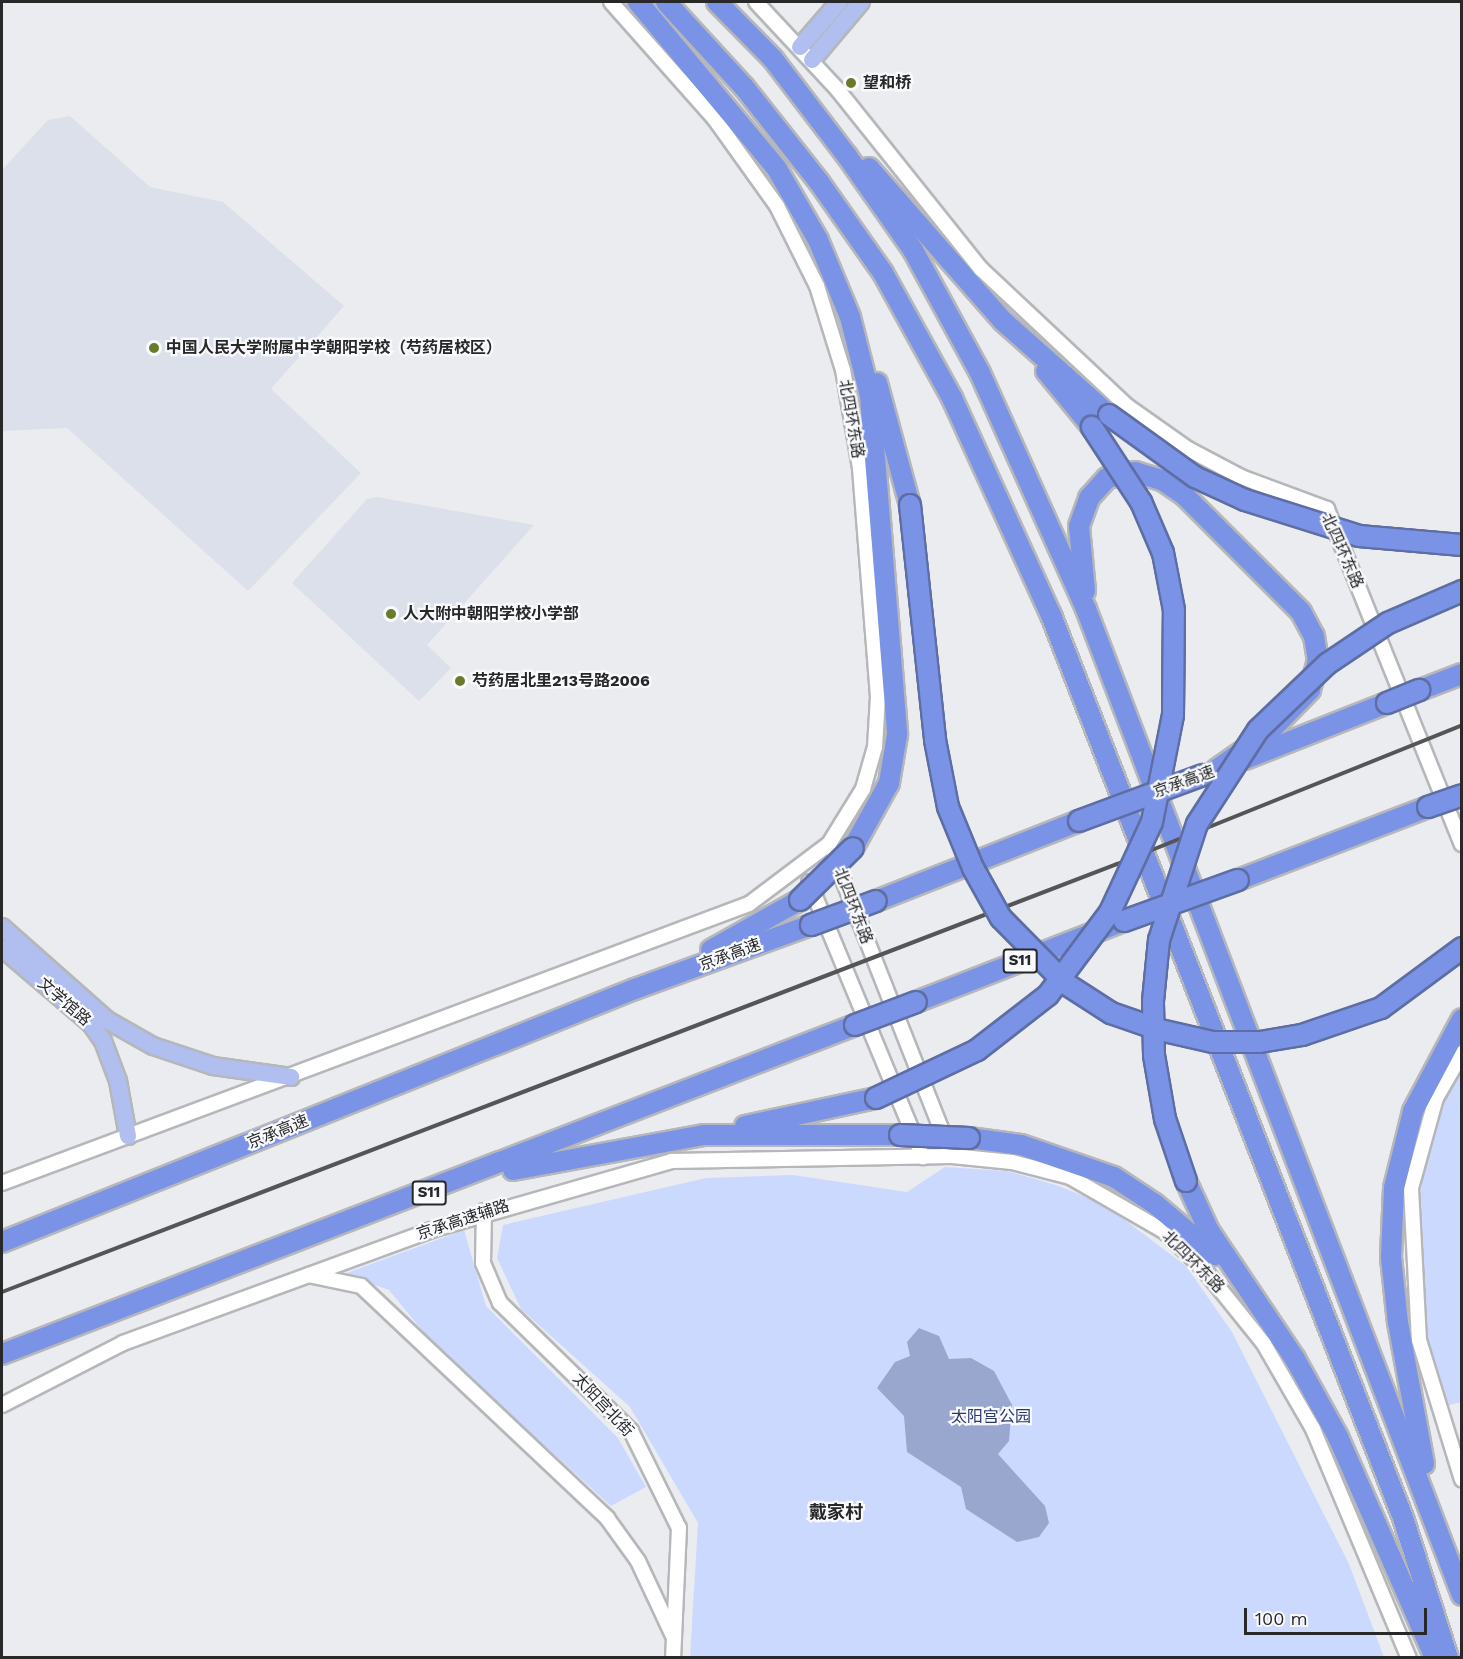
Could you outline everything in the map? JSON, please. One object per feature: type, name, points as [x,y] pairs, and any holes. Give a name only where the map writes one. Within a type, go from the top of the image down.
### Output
[{"type":"highway","points":[[638,2],[777,169],[818,240],[882,396],[910,505],[932,718],[948,807],[972,868],[1001,918],[1066,984],[1111,1013],[1160,1030],[1213,1042],[1260,1042],[1302,1035],[1381,1008],[1461,948]]},
{"type":"highway","points":[[666,2],[744,87],[819,182],[884,273],[952,398],[1051,615],[1403,1518],[1448,1658]]},
{"type":"highway","points":[[460,1182],[704,1135],[876,1098],[977,1050],[1048,994],[1110,912],[1152,822],[1173,715],[1174,610],[1163,552],[1141,502],[1092,427],[1003,321],[774,59],[717,2]]},
{"type":"highway","points":[[774,59],[913,250],[980,373],[1086,609],[1431,1505],[1461,1595]]},
{"type":"highway","points":[[635,989],[800,900],[853,848],[889,783],[897,685],[870,396],[850,317]]},
{"type":"highway","points":[[1003,321],[1109,414],[1195,477],[1245,500],[1359,536],[1461,545]]},
{"type":"highway","points":[[1086,609],[1079,526],[1089,498],[1107,478],[1135,472],[1162,480],[1184,495],[1301,612],[1314,636],[1318,660],[1310,690],[1266,735],[1209,773]]},
{"type":"highway","points":[[1435,1658],[1338,1437],[1295,1359],[1244,1285],[1186,1181],[1165,1119],[1154,1054],[1153,1001],[1159,940],[1197,824],[1258,730],[1327,664],[1388,623],[1461,591]]},
{"type":"highway","name":"京承高速","points":[[2,1242],[635,989],[876,901],[1461,674]]},
{"type":"highway","name":"S11","points":[[2,1354],[460,1182],[1124,921],[1461,795]]},
{"type":"highway","points":[[1431,1505],[1398,1323],[1391,1257],[1394,1188],[1413,1111],[1461,1019]]},
{"type":"highway","points":[[704,1135],[900,1135],[969,1138],[1021,1145],[1114,1177],[1201,1240],[1244,1285]]},
{"type":"main road","points":[[801,47],[839,2]]},
{"type":"main road","points":[[812,60],[861,2]]},
{"type":"main road","points":[[2,927],[107,1020],[153,1046],[213,1066],[291,1077]]},
{"type":"main road","name":"文学馆路","points":[[2,948],[91,1024],[103,1041],[118,1081],[128,1136]]},
{"type":"street","name":"北四环东路","points":[[611,2],[714,118],[777,206],[818,286],[843,370],[860,468],[878,697],[875,747],[863,789],[829,844],[952,1156],[1012,1162],[1070,1177],[1164,1231],[1203,1268],[1264,1344],[1313,1429],[1409,1658]]},
{"type":"street","name":"北四环东路","points":[[756,2],[812,60],[981,269],[1127,406],[1188,449],[1241,477],[1327,509],[1461,844]]},
{"type":"street","points":[[2,1183],[291,1077],[749,904],[803,868],[829,844]]},
{"type":"street","points":[[803,868],[922,1157]]},
{"type":"street","points":[[1461,1053],[1436,1098],[1411,1188],[1411,1261],[1419,1340],[1461,1480]]},
{"type":"street","name":"京承高速辅路","points":[[2,1405],[123,1343],[484,1211],[670,1161],[952,1156]]},
{"type":"street","name":"太阳宫北街","points":[[484,1211],[483,1263],[500,1303],[631,1431],[679,1528],[673,1658]]},
{"type":"street","points":[[309,1275],[361,1286],[607,1518],[638,1561],[674,1638]]},
{"type":"shaded area","name":"中国人民大学附属中学朝阳学校（芍药居校区）","points":[[70,116],[150,187],[223,202],[344,306],[271,389],[361,473],[248,591],[67,428],[2,431],[2,170],[48,120]]},
{"type":"shaded area","name":"人大附中朝阳学校小学部","points":[[377,497],[534,525],[427,645],[451,668],[419,701],[292,583],[367,499]]},
{"type":"shaded area","points":[[919,1328],[939,1336],[949,1359],[971,1358],[994,1371],[1012,1405],[1009,1441],[998,1454],[1045,1506],[1049,1523],[1039,1537],[1017,1542],[966,1509],[961,1487],[907,1452],[904,1416],[877,1388],[895,1362],[910,1356],[907,1342]]},
{"type":"green space","points":[[1461,1072],[1462,1402],[1449,1405],[1422,1321],[1414,1257],[1422,1181],[1438,1114]]},
{"type":"green space","name":"太阳宫公园","points":[[945,1167],[1007,1171],[1059,1186],[1105,1205],[1186,1266],[1232,1332],[1349,1564],[1384,1657],[690,1657],[698,1523],[630,1407],[521,1309],[497,1258],[503,1225],[706,1178],[793,1175],[907,1192]]},
{"type":"green space","points":[[464,1230],[486,1306],[618,1438],[646,1487],[611,1506],[435,1346],[389,1290],[344,1274]]},
{"type":"railway","points":[[2,1292],[1117,864],[1462,725]]},
{"type":"place","name":"望和桥","points":[[851,83]]},
{"type":"place","name":"中国人民大学附属中学朝阳学校（芍药居校区）","points":[[154,348]]},
{"type":"place","name":"人大附中朝阳学校小学部","points":[[391,614]]},
{"type":"place","name":"芍药居北里213号路2006","points":[[460,681]]},
{"type":"district","name":"戴家村","points":[[836,1512]]}]
